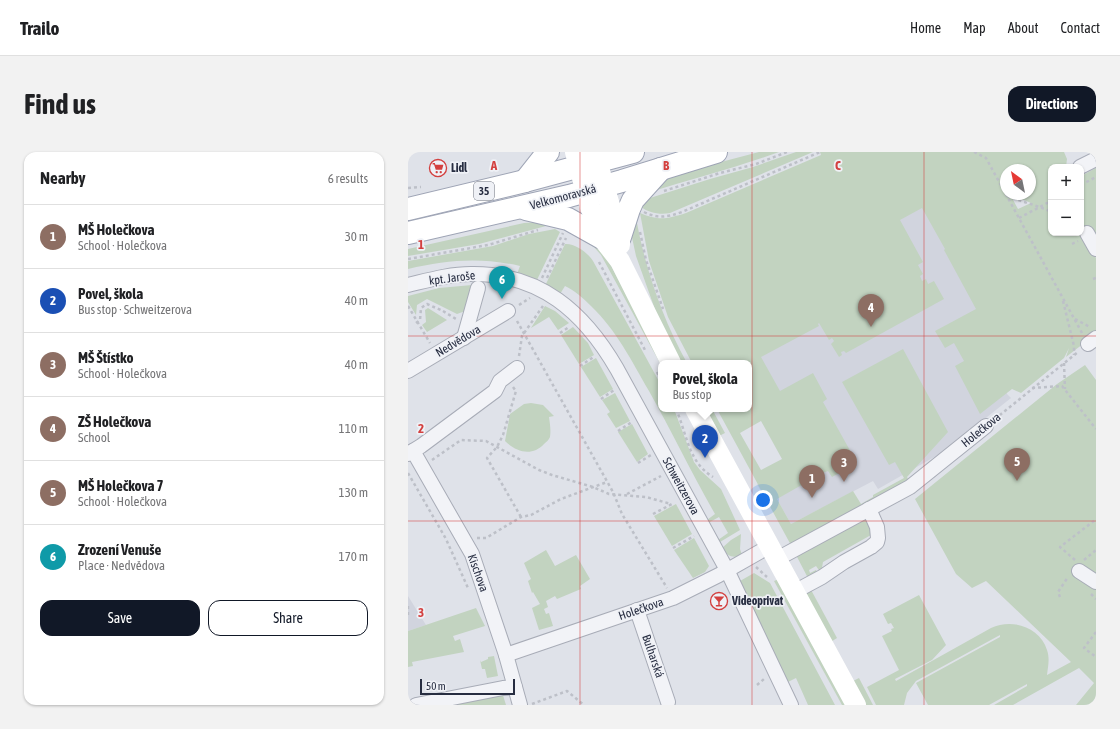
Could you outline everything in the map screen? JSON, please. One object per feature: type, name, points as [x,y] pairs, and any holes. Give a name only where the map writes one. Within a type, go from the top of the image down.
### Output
[{"type":"main road","points":[[526,181],[548,152]]},
{"type":"main road","name":"Velkomoravská","points":[[414,204],[526,181],[586,158],[633,152]]},
{"type":"main road","name":"Velkomoravská","points":[[408,233],[523,208],[595,189],[716,152]]},
{"type":"main road","points":[[523,208],[568,219],[614,240],[633,200],[661,169]]},
{"type":"street","points":[[586,158],[620,261],[660,360]]},
{"type":"street","points":[[1084,165],[1096,159]]},
{"type":"street","points":[[1087,232],[1096,249]]},
{"type":"street","name":"kpt. Jaroše","points":[[408,285],[441,277],[472,274],[516,280],[542,292]]},
{"type":"street","points":[[464,338],[478,288]]},
{"type":"street","name":"Schweitzerova","points":[[542,292],[565,305],[577,315],[587,325],[607,351],[727,570],[791,705]]},
{"type":"street","name":"Nedvědova","points":[[408,371],[509,310]]},
{"type":"street","points":[[414,450],[495,391],[500,381],[514,367]]},
{"type":"street","points":[[697,412],[856,705]]},
{"type":"street","name":"Holečkova","points":[[506,655],[673,598],[727,570],[773,553],[869,509],[910,487],[986,426]]},
{"type":"street","name":"Kischova","points":[[414,450],[472,554],[506,655],[520,705]]},
{"type":"street","points":[[794,592],[822,577],[877,542],[877,527],[869,509]]},
{"type":"street","points":[[1080,565],[1096,582]]},
{"type":"street","name":"Bulharská","points":[[637,610],[668,702]]},
{"type":"street","points":[[416,705],[515,687]]},
{"type":"path","points":[[662,191],[720,173],[756,164],[788,152]]},
{"type":"path","points":[[638,209],[659,218],[668,217],[820,152]]},
{"type":"path","points":[[974,152],[986,158],[1000,183]]},
{"type":"path","points":[[1084,183],[1096,177]]},
{"type":"path","points":[[1009,200],[1075,319],[1096,330]]},
{"type":"path","points":[[1017,200],[1048,211]]},
{"type":"path","points":[[1019,218],[1048,203]]},
{"type":"path","points":[[408,259],[488,245],[542,229]]},
{"type":"path","points":[[543,274],[562,234]]},
{"type":"path","points":[[521,517],[487,458],[497,446],[503,435],[516,391],[514,367],[522,336],[567,237],[571,239]]},
{"type":"path","points":[[614,240],[646,260],[664,309]]},
{"type":"path","points":[[614,240],[647,353]]},
{"type":"path","points":[[1092,279],[1096,278]]},
{"type":"path","points":[[542,292],[509,310],[614,494],[622,514],[673,598]]},
{"type":"path","points":[[1062,296],[1074,346],[1074,355]]},
{"type":"path","points":[[416,323],[420,320],[421,308],[427,304],[443,311]]},
{"type":"path","points":[[408,306],[437,354]]},
{"type":"path","points":[[560,333],[574,324]]},
{"type":"path","name":"Holečkova","points":[[986,426],[1092,341]]},
{"type":"path","points":[[580,366],[596,356]]},
{"type":"path","points":[[1064,363],[1065,390]]},
{"type":"path","points":[[1032,388],[1062,386],[1096,429]]},
{"type":"path","points":[[601,399],[615,390]]},
{"type":"path","points":[[677,412],[695,460],[706,472],[717,479]]},
{"type":"path","points":[[618,431],[632,422]]},
{"type":"path","points":[[414,450],[430,462],[462,440],[486,441],[539,470],[552,475],[614,494],[646,498],[671,504]]},
{"type":"path","points":[[638,463],[651,455]]},
{"type":"path","points":[[408,473],[446,539],[470,592]]},
{"type":"path","points":[[626,495],[662,475]]},
{"type":"path","points":[[475,537],[486,538],[521,517],[531,515],[561,499],[607,482]]},
{"type":"path","points":[[653,514],[676,502]]},
{"type":"path","points":[[1095,520],[1060,547],[1080,565],[1096,550]]},
{"type":"path","points":[[673,548],[695,535]]},
{"type":"path","points":[[756,567],[771,580]]},
{"type":"path","points":[[408,606],[408,616]]},
{"type":"path","points":[[1096,632],[1084,648],[1096,657]]},
{"type":"path","points":[[757,685],[768,677]]},
{"type":"path","points":[[529,705],[566,691],[584,705]]},
{"type":"shaded area","points":[[956,152],[1007,394],[1011,398],[943,452],[878,489],[873,481],[791,524],[778,501],[769,506],[757,484],[808,456],[752,411],[752,360]]},
{"type":"shaded area","points":[[408,596],[426,625],[408,631]]},
{"type":"green space","points":[[759,152],[779,152],[647,193],[666,179],[683,172]]},
{"type":"green space","points":[[796,152],[813,152],[670,213],[655,213],[641,207],[650,198],[753,167]]},
{"type":"green space","points":[[820,152],[1064,152],[1067,159],[1066,164],[1048,164],[1048,236],[1084,236],[1096,258],[1096,334],[1066,357],[1069,348],[1064,358],[1021,393],[1012,389],[980,414],[955,366],[964,361],[954,343],[945,348],[935,331],[976,309],[922,208],[900,220],[923,262],[918,265],[923,274],[920,276],[922,281],[926,279],[928,284],[934,281],[944,299],[846,353],[844,351],[841,352],[842,355],[839,357],[831,344],[834,341],[832,338],[829,340],[819,323],[819,326],[761,357],[780,391],[813,373],[827,399],[823,402],[857,463],[832,477],[828,471],[823,473],[817,466],[814,468],[816,472],[812,474],[814,478],[777,499],[791,524],[853,491],[861,504],[873,497],[873,495],[904,478],[895,462],[889,465],[842,382],[903,349],[948,432],[907,477],[909,481],[792,547],[719,412],[752,412],[752,360],[690,360],[668,317],[649,261],[640,213],[658,218],[673,217],[686,213],[821,155]],"holes":[[[761,421],[782,459],[761,470],[740,433]]]},
{"type":"green space","points":[[1096,168],[1096,244],[1084,234],[1084,174]]},
{"type":"green space","points":[[635,212],[643,251],[661,309],[686,360],[678,360],[657,315],[636,256],[631,233]]},
{"type":"green space","points":[[540,222],[558,226],[546,226],[479,244],[408,256],[408,249],[524,223]]},
{"type":"green space","points":[[555,229],[560,232],[536,282],[517,274],[520,266],[491,261],[436,263],[408,269],[408,261],[493,246],[529,234]]},
{"type":"green space","points":[[587,236],[607,258],[660,360],[658,360],[601,255],[594,247],[581,239]]},
{"type":"green space","points":[[565,244],[573,245],[588,255],[593,261],[658,380],[658,407],[630,357],[600,316],[585,300],[565,286],[560,294],[545,286]]},
{"type":"green space","points":[[472,285],[468,310],[457,314],[427,299],[417,305],[416,315],[408,302],[408,296],[439,288]]},
{"type":"green space","points":[[545,306],[555,311],[569,323],[558,330],[549,317],[531,328]]},
{"type":"green space","points":[[428,308],[447,320],[427,332],[422,325],[426,322],[425,310]]},
{"type":"green space","points":[[573,327],[588,343],[594,355],[579,364],[561,335]]},
{"type":"green space","points":[[596,358],[613,389],[600,397],[581,367]]},
{"type":"green space","points":[[1085,365],[1096,380],[1096,702],[1094,705],[1076,705],[1094,683],[1079,668],[1013,705],[994,705],[1027,686],[1027,684],[989,705],[928,705],[916,683],[1000,637],[1000,635],[916,681],[907,693],[904,705],[876,705],[867,687],[899,670],[882,636],[892,631],[891,629],[894,628],[891,623],[888,624],[883,614],[919,595],[946,645],[932,660],[895,679],[896,681],[991,628],[1008,624],[1024,627],[1032,630],[1038,635],[1047,650],[1047,675],[1071,662],[986,581],[972,588],[956,574],[915,499],[1057,384]]},
{"type":"green space","points":[[615,393],[630,421],[616,428],[607,414],[610,412],[602,400]]},
{"type":"green space","points":[[531,403],[543,405],[554,416],[549,417],[550,437],[548,440],[534,451],[524,452],[514,448],[505,441],[510,414],[524,404]]},
{"type":"green space","points":[[661,412],[675,412],[694,462],[700,470],[721,489],[740,530],[720,542],[718,540],[728,533],[719,517],[708,523],[707,520],[715,514]]},
{"type":"green space","points":[[705,412],[714,412],[725,433],[719,436]]},
{"type":"green space","points":[[632,424],[648,454],[637,462],[618,432]]},
{"type":"green space","points":[[676,504],[692,534],[672,546],[654,516]]},
{"type":"green space","points":[[860,518],[866,519],[871,525],[871,535],[823,562],[821,573],[816,566],[809,570],[810,573],[816,570],[818,575],[809,580],[795,553]]},
{"type":"green space","points":[[741,534],[740,549],[742,555],[733,557],[728,555],[722,548]]},
{"type":"green space","points":[[694,538],[709,566],[705,572],[693,578],[674,550]]},
{"type":"green space","points":[[546,550],[555,566],[576,555],[590,579],[580,586],[581,589],[557,599],[555,596],[546,601],[548,607],[544,609],[546,614],[549,613],[553,626],[539,630],[532,608],[540,604],[533,592],[532,593],[528,581],[531,579],[524,563]]},
{"type":"green space","points":[[754,573],[770,583],[835,705],[808,705],[796,678],[788,682],[740,581]]},
{"type":"green space","points":[[779,579],[846,705],[842,705],[774,581]]},
{"type":"green space","points":[[810,588],[837,638],[829,643],[805,593]]},
{"type":"green space","points":[[476,608],[485,626],[453,636],[455,641],[460,639],[464,652],[412,662],[413,666],[408,667],[408,631]]},
{"type":"green space","points":[[494,656],[498,676],[487,678],[485,669],[482,669],[480,660],[481,662],[488,659],[488,657]]},
{"type":"green space","points":[[859,678],[873,705],[864,705],[851,682]]},
{"type":"green space","points":[[502,692],[506,705],[451,705]]},
{"type":"place","name":"Lidl","points":[[438,168]]},
{"type":"place","name":"Zrození Venuše","points":[[502,299]]},
{"type":"place","name":"ZŠ Holečkova","points":[[871,327]]},
{"type":"place","name":"Povel, škola","points":[[705,458]]},
{"type":"place","name":"MŠ Holečkova 7","points":[[1017,481]]},
{"type":"place","name":"MŠ Štístko","points":[[844,482]]},
{"type":"place","name":"MŠ Holečkova","points":[[812,498]]},
{"type":"place","name":"Videoprivat","points":[[719,601]]}]
